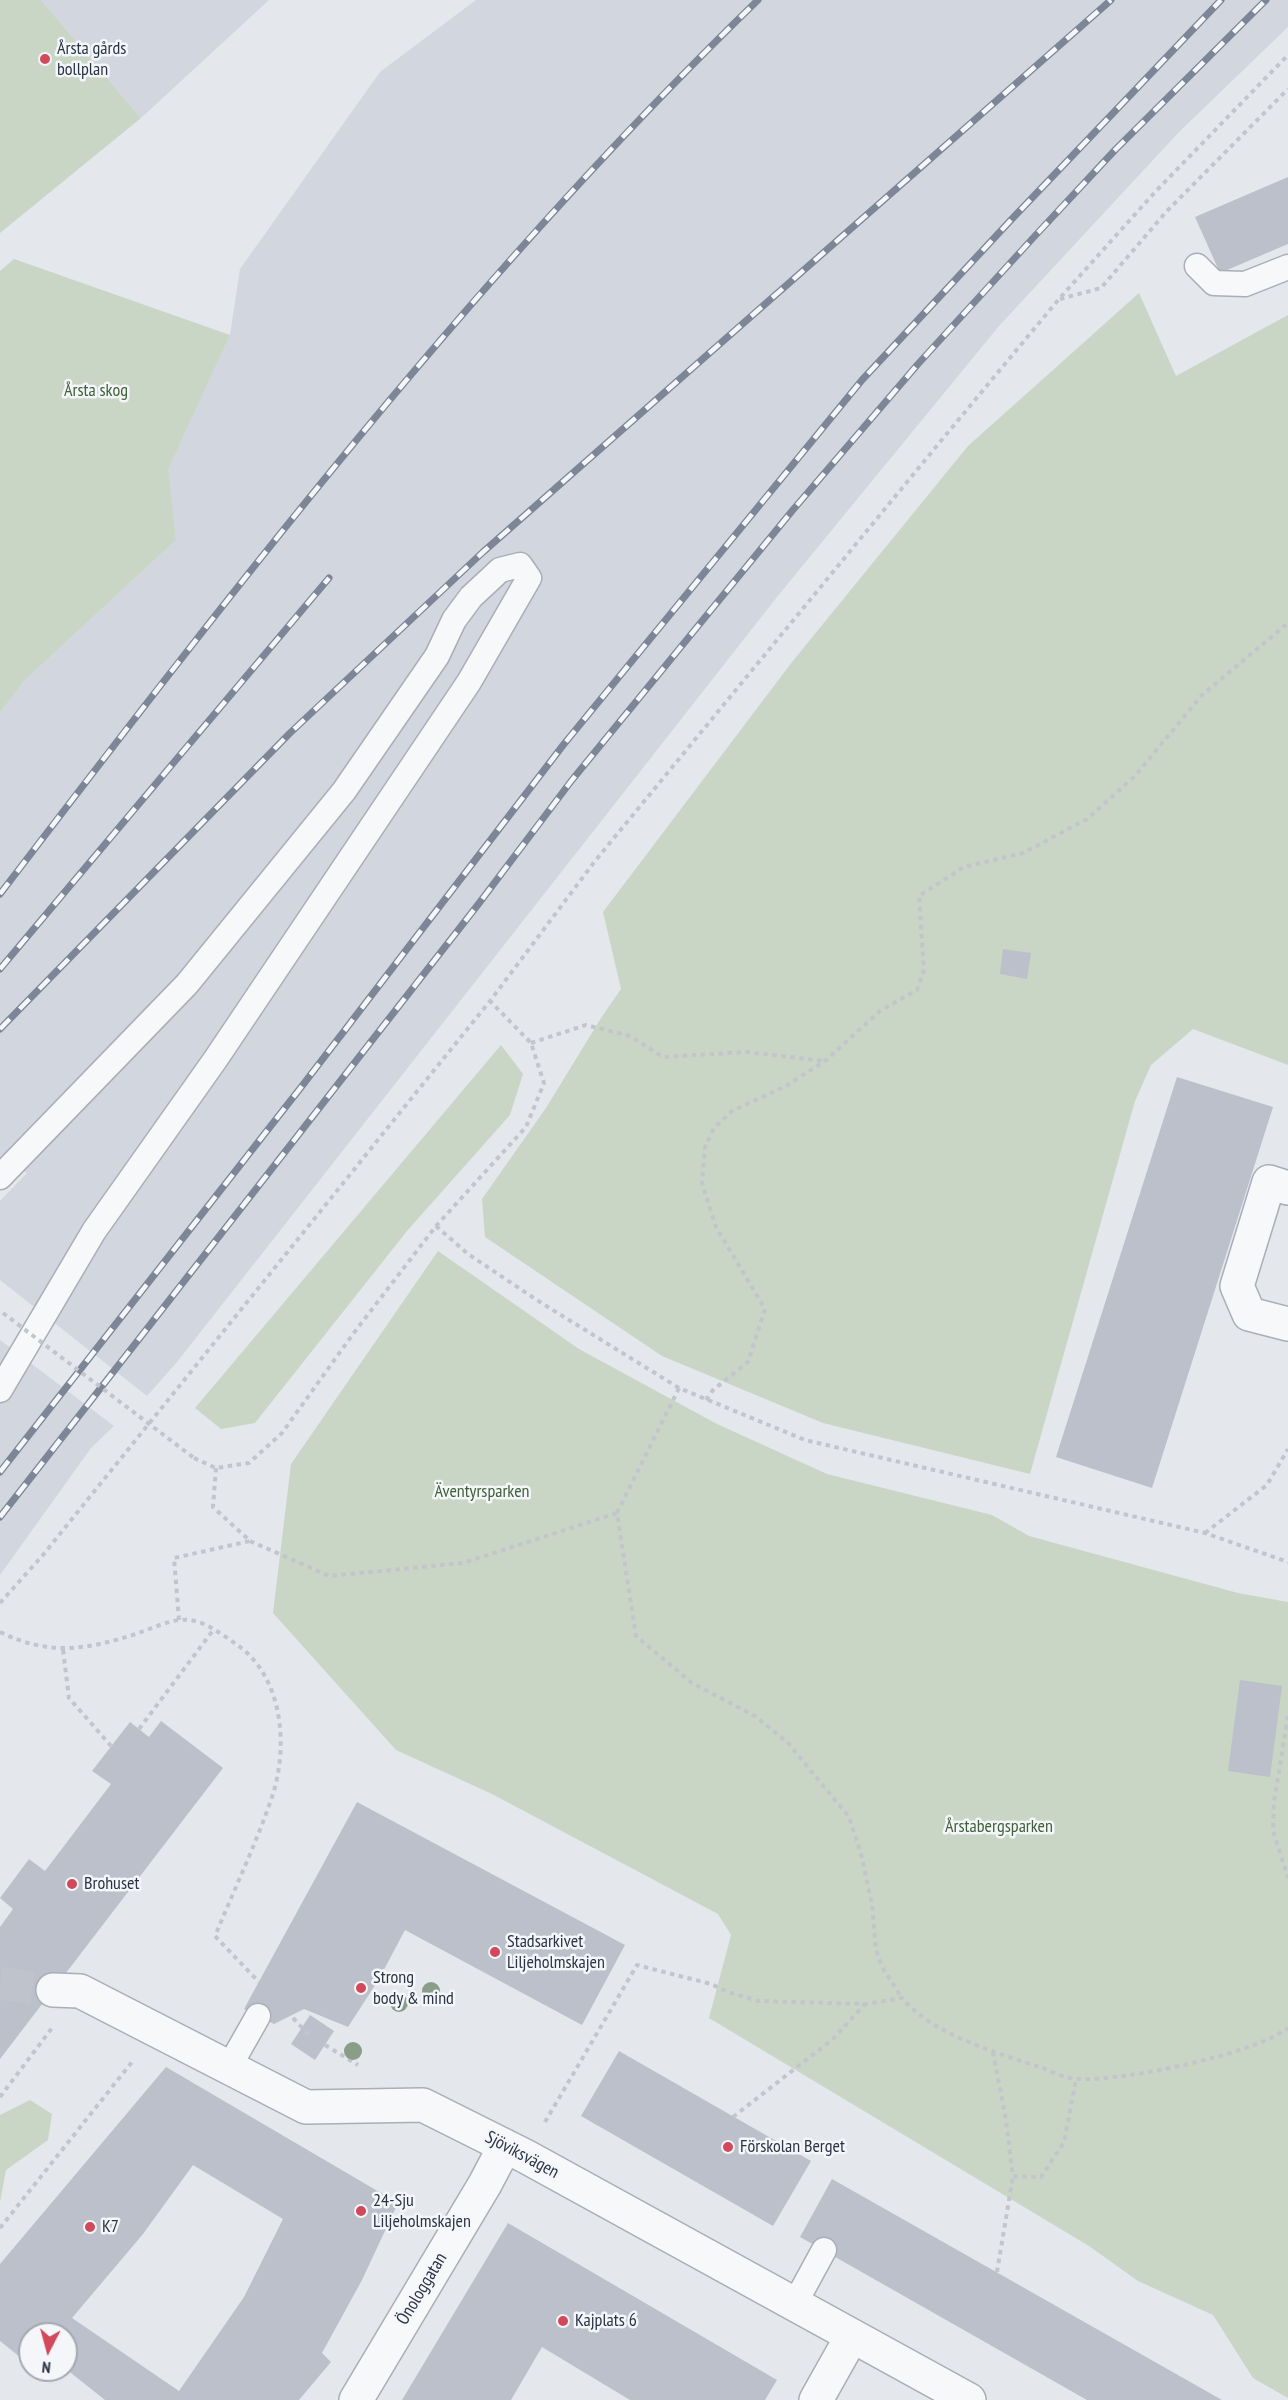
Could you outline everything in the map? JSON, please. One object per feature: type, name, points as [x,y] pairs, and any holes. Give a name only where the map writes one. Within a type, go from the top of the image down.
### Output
[{"type":"street","points":[[1288,1188],[1269,1182],[1237,1286],[1250,1314],[1288,1324]]},
{"type":"street","name":"Sjöviksvägen","points":[[53,1990],[80,1991],[306,2107],[423,2105],[515,2151],[969,2400]]},
{"type":"street","name":"Önologgatan","points":[[356,2400],[485,2184],[515,2151]]},
{"type":"street","points":[[816,2400],[852,2336]]},
{"type":"lane","points":[[1197,266],[1214,283],[1245,284],[1288,267]]},
{"type":"lane","points":[[0,1177],[187,984],[344,790],[437,656],[454,620],[471,597],[500,570],[520,565],[529,578],[469,682],[215,1060],[94,1231],[0,1390]]},
{"type":"lane","points":[[228,2068],[258,2016]]},
{"type":"lane","points":[[794,2305],[824,2250]]},
{"type":"path","points":[[0,1603],[43,1555],[490,1001],[595,861],[1059,299],[1156,191],[1288,55]]},
{"type":"path","points":[[1059,299],[1101,288],[1166,212],[1288,89]]},
{"type":"path","points":[[706,1400],[713,1390],[748,1362],[765,1309],[716,1227],[702,1183],[705,1147],[714,1128],[732,1111],[786,1086],[825,1061],[880,1011],[917,990],[924,970],[919,896],[964,867],[1023,853],[1087,819],[1135,776],[1202,695],[1288,622]]},
{"type":"path","points":[[1,1312],[194,1458],[216,1468],[249,1463],[282,1434],[353,1334],[436,1226],[526,1127],[544,1083],[531,1043],[490,1001]]},
{"type":"path","points":[[531,1043],[586,1025],[630,1036],[663,1057],[746,1052],[825,1061]]},
{"type":"path","points":[[436,1226],[468,1254],[679,1388],[804,1440],[1205,1533],[1288,1562]]},
{"type":"path","points":[[679,1388],[617,1513],[636,1636],[692,1683],[755,1716],[788,1743],[849,1817],[861,1854],[872,1904],[876,1950],[882,1967],[913,2011],[951,2033],[993,2052],[1076,2079],[1146,2073],[1250,2047],[1288,2028]]},
{"type":"path","points":[[1205,1533],[1267,1485],[1288,1449]]},
{"type":"path","points":[[216,1468],[213,1507],[250,1541],[329,1576],[463,1563],[617,1513]]},
{"type":"path","points":[[179,1620],[174,1558],[250,1541]]},
{"type":"path","points":[[0,1632],[20,1642],[63,1650],[111,1642],[179,1620],[192,1620],[214,1629],[249,1653],[270,1685],[278,1715],[281,1750],[273,1795],[215,1936],[263,1986]]},
{"type":"path","points":[[139,1729],[214,1629]]},
{"type":"path","points":[[63,1650],[69,1698],[111,1746]]},
{"type":"path","points":[[1288,1716],[1274,1803],[1273,1831],[1288,1878]]},
{"type":"path","points":[[515,2151],[637,1965],[711,1984],[758,2001],[866,2004],[902,1998]]},
{"type":"path","points":[[733,2117],[833,2039],[866,2004]]},
{"type":"path","points":[[287,2011],[311,2037]]},
{"type":"path","points":[[0,2228],[157,2031]]},
{"type":"path","points":[[993,2052],[1006,2120],[1013,2176],[997,2272]]},
{"type":"path","points":[[0,2097],[29,2058]]},
{"type":"path","points":[[1013,2176],[1041,2177],[1064,2142],[1076,2079]]},
{"type":"shaded area","points":[[41,0],[269,0],[141,118]]},
{"type":"shaded area","points":[[476,0],[1288,0],[1288,27],[1179,132],[999,326],[777,597],[177,1362],[147,1396],[0,1280],[0,1201],[27,1173],[3,1156],[0,1159],[0,713],[24,681],[176,540],[167,469],[230,335],[240,269],[380,72]]},
{"type":"shaded area","points":[[0,1340],[114,1426],[91,1448],[0,1575]]},
{"type":"green space","name":"Årsta gårds bollplan","points":[[0,0],[41,0],[141,118],[0,233]]},
{"type":"green space","name":"Årsta skog","points":[[14,259],[230,335],[168,469],[176,540],[24,681],[0,713],[0,271]]},
{"type":"green space","points":[[1139,293],[1176,376],[1288,315],[1288,1065],[1193,1029],[1151,1065],[1135,1101],[1030,1474],[823,1423],[662,1356],[485,1237],[482,1199],[546,1108],[621,989],[603,912],[792,662],[968,446]]},
{"type":"green space","points":[[501,1045],[523,1074],[510,1115],[407,1231],[255,1423],[221,1429],[195,1408]]},
{"type":"green space","name":"Årstabergsparken","points":[[438,1251],[579,1349],[717,1424],[827,1474],[992,1515],[1029,1536],[1238,1593],[1288,1602],[1288,2398],[1253,2378],[1213,2315],[1138,2281],[1089,2246],[709,2018],[731,1935],[718,1914],[492,1794],[396,1750],[273,1613],[291,1464]]},
{"type":"green space","points":[[30,2100],[52,2114],[48,2140],[6,2170],[0,2202],[0,2115]]},
{"type":"building","points":[[1288,177],[1288,244],[1220,273],[1195,217]]},
{"type":"building","points":[[1003,949],[1031,953],[1027,979],[1000,974]]},
{"type":"building","points":[[1177,1077],[1273,1107],[1152,1488],[1056,1457]]},
{"type":"building","points":[[1240,1680],[1282,1686],[1270,1777],[1228,1771]]},
{"type":"building","name":"Brohuset","points":[[161,1721],[223,1768],[0,2059],[0,1927],[13,1909],[0,1898],[29,1859],[45,1871],[111,1784],[92,1771],[130,1722],[149,1737]]},
{"type":"building","points":[[357,1802],[625,1945],[582,2025],[405,1930],[379,1979],[348,2027],[304,2009],[274,2024],[244,2009]]},
{"type":"building","points":[[310,2015],[334,2031],[315,2060],[291,2044]]},
{"type":"building","points":[[619,2051],[811,2161],[773,2226],[581,2116]]},
{"type":"building","name":"K7","points":[[166,2067],[398,2203],[362,2280],[322,2353],[331,2362],[299,2400],[105,2400],[78,2379],[78,2322],[179,2391],[244,2297],[283,2219],[193,2165],[143,2234],[72,2318],[78,2322],[18,2322],[18,2355],[0,2341],[0,2264]]},
{"type":"building","points":[[832,2179],[1222,2400],[1087,2400],[800,2237]]},
{"type":"building","name":"Kajplats 6","points":[[508,2223],[777,2380],[765,2400],[630,2400],[542,2347],[511,2400],[402,2400]]},
{"type":"tunnel","points":[[0,1983],[53,1990]]},
{"type":"railway","points":[[0,894],[179,662],[362,433],[554,211],[654,104],[758,0]]},
{"type":"railway","points":[[0,1029],[290,733],[483,552],[1111,0]]},
{"type":"railway","points":[[0,1472],[302,1086],[564,744],[862,380],[1221,0]]},
{"type":"railway","points":[[0,1517],[480,902],[572,780],[792,511],[918,364],[1033,238],[1115,150],[1266,0]]},
{"type":"railway","points":[[0,969],[329,578]]},
{"type":"place","name":"Årsta gårds bollplan","points":[[45,59]]},
{"type":"place","name":"Brohuset","points":[[72,1884]]},
{"type":"place","name":"Stadsarkivet Liljeholmskajen","points":[[495,1952]]},
{"type":"place","name":"Strong body & mind","points":[[361,1988]]},
{"type":"place","name":"Förskolan Berget","points":[[728,2147]]},
{"type":"place","name":"24-Sju Liljeholmskajen","points":[[361,2211]]},
{"type":"place","name":"K7","points":[[90,2227]]},
{"type":"place","name":"Kajplats 6","points":[[563,2321]]},
{"type":"park label","name":"Äventyrsparken","points":[[482,1492]]}]
